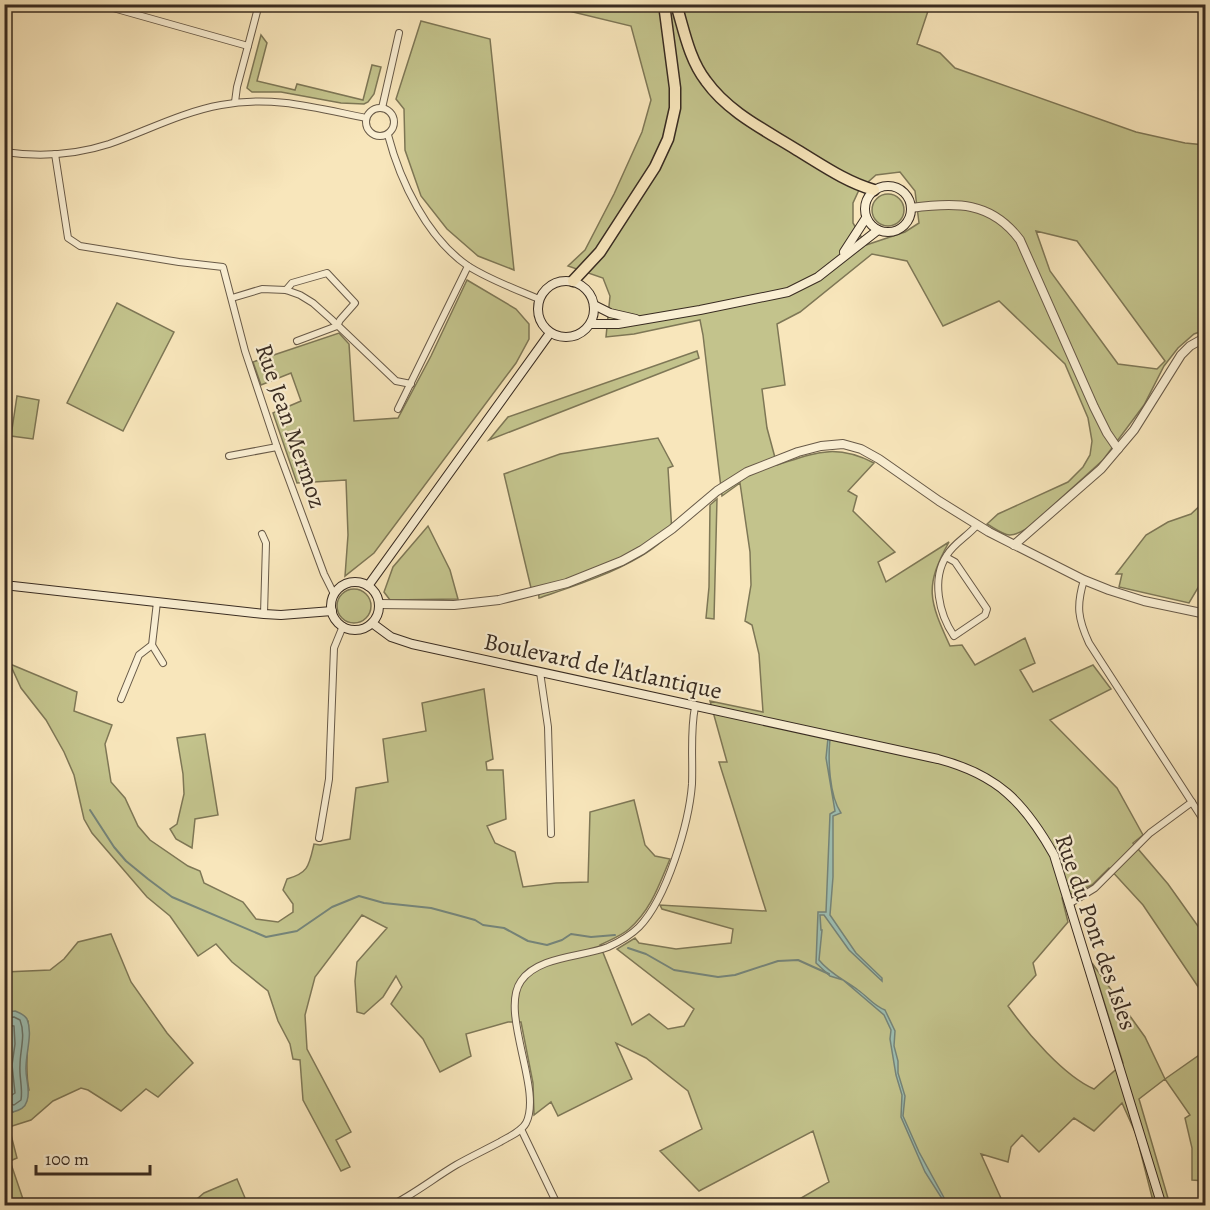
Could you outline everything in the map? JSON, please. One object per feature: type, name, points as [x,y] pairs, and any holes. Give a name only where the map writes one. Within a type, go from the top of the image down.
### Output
[{"type":"highway","points":[[573,281],[600,252],[655,167],[668,139],[675,108],[675,88],[664,4]]},
{"type":"highway","points":[[676,4],[695,64],[714,92],[733,109],[826,167],[861,186],[874,190]]},
{"type":"main road","points":[[838,259],[858,233],[866,218],[865,202],[874,190],[888,186],[901,190],[906,195],[911,208],[907,223],[901,228],[894,232],[878,230],[866,218]]},
{"type":"main road","points":[[591,324],[618,324],[788,292],[818,277],[838,259],[878,230]]},
{"type":"main road","points":[[573,281],[588,291],[594,305],[591,324],[574,337],[565,338],[550,333],[544,328],[537,314],[539,299],[549,286],[557,282],[573,281]]},
{"type":"main road","points":[[594,305],[610,313],[639,320]]},
{"type":"main road","points":[[368,586],[550,333]]},
{"type":"main road","points":[[354,582],[368,586],[374,591],[379,604],[372,623],[358,630],[337,622],[332,611],[334,594],[339,588],[354,582]]},
{"type":"main road","points":[[4,585],[264,614],[332,611]]},
{"type":"main road","name":"Boulevard de l'Atlantique","points":[[372,623],[392,637],[412,644],[831,736]]},
{"type":"main road","name":"Rue du Pont des Isles","points":[[831,736],[959,764],[984,776],[1006,791],[1026,811],[1054,855],[1162,1206]]},
{"type":"street","points":[[99,4],[248,46]]},
{"type":"street","points":[[235,102],[259,4]]},
{"type":"street","points":[[382,108],[399,33]]},
{"type":"street","points":[[4,152],[55,154],[100,146],[200,109],[235,102],[302,104],[366,118]]},
{"type":"street","points":[[382,108],[391,113],[395,122],[388,135],[378,136],[369,132],[366,118],[371,111],[382,108]]},
{"type":"street","points":[[388,135],[404,179],[421,213],[441,242],[468,266],[539,299]]},
{"type":"street","name":"Rue Jean Mermoz","points":[[55,154],[68,238],[80,246],[223,267],[245,351],[277,447],[324,574],[334,594]]},
{"type":"street","points":[[911,208],[942,205],[966,206],[982,209],[1009,225],[1020,240],[1107,433],[1118,449]]},
{"type":"street","points":[[398,409],[468,266]]},
{"type":"street","points":[[286,290],[292,283],[327,273],[355,303],[337,326],[297,340]]},
{"type":"street","points":[[232,298],[262,289],[286,290],[313,303],[396,381],[411,384]]},
{"type":"street","points":[[1014,545],[1101,469],[1134,430],[1181,355],[1190,346],[1206,337]]},
{"type":"street","points":[[379,604],[454,605],[499,600],[567,583],[622,561],[642,550],[672,529],[717,491],[747,472],[798,452],[821,446],[843,444],[861,449],[879,459],[977,525],[1084,580],[1109,591],[1144,601],[1206,614]]},
{"type":"street","points":[[229,456],[277,447]]},
{"type":"street","points":[[945,557],[955,562],[987,609],[985,615],[954,636],[947,626],[939,596],[940,573],[945,557],[977,525]]},
{"type":"street","points":[[262,534],[267,543],[264,614]]},
{"type":"street","points":[[1084,580],[1078,609],[1089,643],[1206,824]]},
{"type":"street","points":[[157,602],[152,645],[163,663]]},
{"type":"street","points":[[319,838],[329,779],[334,648],[343,626]]},
{"type":"street","points":[[121,699],[139,655],[152,645]]},
{"type":"street","points":[[540,672],[548,727],[551,834]]},
{"type":"street","points":[[390,1206],[526,1124],[529,1103],[516,1023],[516,994],[519,983],[527,973],[542,965],[608,947],[622,940],[639,927],[651,912],[685,832],[692,783],[695,707]]},
{"type":"street","points":[[1070,904],[1095,888],[1150,833],[1192,802]]},
{"type":"street","points":[[521,1129],[558,1206]]},
{"type":"green space","points":[[544,5],[930,5],[917,44],[940,53],[955,68],[1136,132],[1205,145],[1205,330],[1194,334],[1178,348],[1164,366],[1144,405],[1103,460],[1021,532],[1007,535],[987,524],[998,514],[1068,482],[1083,467],[1090,455],[1092,441],[1088,418],[1065,364],[999,301],[943,326],[907,261],[872,254],[800,312],[777,324],[785,385],[762,389],[767,428],[777,465],[825,452],[848,453],[874,463],[848,491],[857,496],[853,511],[895,552],[878,562],[886,582],[949,542],[936,571],[932,594],[937,617],[950,646],[962,645],[975,665],[1025,638],[1035,663],[1020,670],[1033,692],[1093,665],[1111,689],[1050,720],[1117,788],[1143,835],[1133,843],[1168,884],[1205,936],[1205,997],[1143,905],[1109,868],[1092,885],[1062,898],[1068,922],[1033,963],[1036,975],[1008,1006],[1025,1029],[1059,1064],[1082,1083],[1094,1089],[1123,1063],[1092,963],[1145,1037],[1165,1079],[1139,1099],[1170,1205],[1154,1205],[1136,1134],[1122,1103],[1094,1131],[1074,1118],[1039,1152],[1022,1135],[1011,1147],[1008,1162],[981,1154],[1004,1205],[789,1205],[829,1182],[813,1131],[699,1191],[660,1151],[702,1129],[688,1091],[646,1058],[616,1043],[632,1079],[558,1116],[551,1102],[534,1115],[533,1083],[521,1022],[508,1022],[466,1034],[471,1056],[440,1072],[423,1039],[391,1004],[402,987],[396,976],[383,997],[364,1014],[357,1012],[355,981],[357,962],[387,928],[362,915],[315,977],[305,1015],[307,1049],[351,1132],[336,1140],[350,1167],[341,1171],[303,1100],[300,1060],[293,1059],[290,1044],[278,1021],[268,991],[232,962],[216,944],[198,956],[170,916],[147,897],[92,833],[84,819],[74,775],[64,752],[46,720],[21,688],[10,664],[77,692],[74,711],[112,725],[105,744],[111,782],[125,798],[138,826],[150,840],[188,866],[200,871],[204,883],[243,902],[256,919],[278,922],[293,912],[293,904],[283,890],[287,879],[304,871],[314,844],[320,845],[350,839],[356,788],[388,782],[383,739],[426,731],[422,703],[484,689],[493,759],[486,762],[487,770],[503,770],[506,819],[487,826],[495,843],[515,852],[523,887],[588,882],[590,812],[634,800],[645,845],[655,856],[670,859],[654,897],[637,922],[615,938],[600,945],[632,1025],[649,1014],[668,1029],[684,1026],[694,1009],[617,949],[635,938],[639,943],[676,949],[731,943],[733,929],[662,909],[660,905],[766,911],[719,762],[727,762],[710,701],[763,712],[759,654],[752,625],[745,621],[751,585],[750,552],[740,483],[722,496],[700,320],[634,334],[606,337],[610,296],[603,278],[568,266],[585,250],[614,194],[642,132],[651,100],[631,26]],"holes":[[[900,172],[915,191],[919,223],[905,232],[866,245],[853,223],[853,203],[859,190],[876,175]],[[1036,231],[1077,241],[1165,361],[1157,369],[1118,364],[1050,271]]]},
{"type":"green space","points":[[421,21],[490,39],[514,270],[478,256],[447,229],[421,196],[405,150],[404,109],[396,99]]},
{"type":"green space","points":[[261,35],[267,43],[257,81],[295,90],[297,84],[363,100],[372,65],[381,67],[374,94],[364,104],[341,103],[281,92],[252,92],[247,88]]},
{"type":"green space","points":[[888,194],[900,198],[904,210],[900,222],[888,226],[876,222],[872,210],[876,198]]},
{"type":"green space","points":[[467,280],[516,309],[529,324],[529,339],[516,363],[374,553],[345,576],[348,535],[346,480],[297,483],[273,413],[301,401],[291,373],[261,385],[253,362],[339,333],[349,344],[354,421],[398,418]]},
{"type":"green space","points":[[117,303],[174,332],[123,431],[67,403]]},
{"type":"green space","points":[[697,351],[699,358],[489,440],[508,417]]},
{"type":"green space","points":[[17,396],[39,400],[33,439],[11,436]]},
{"type":"green space","points":[[658,438],[673,466],[668,468],[672,533],[645,554],[616,569],[539,598],[538,587],[531,588],[504,474],[560,454]]},
{"type":"green space","points":[[717,499],[714,619],[706,618],[709,587],[710,505]]},
{"type":"green space","points":[[1205,501],[1205,576],[1189,603],[1119,587],[1122,574],[1116,574],[1146,535],[1168,522],[1191,514]]},
{"type":"green space","points":[[428,526],[450,570],[458,599],[390,600],[384,592],[393,567]]},
{"type":"green space","points":[[354,589],[366,594],[371,606],[366,618],[354,623],[342,618],[337,606],[342,594]]},
{"type":"green space","points":[[205,734],[218,815],[195,819],[192,848],[176,839],[170,829],[177,824],[184,794],[177,738]]},
{"type":"green space","points":[[111,934],[131,982],[167,1033],[193,1063],[158,1097],[146,1089],[121,1111],[81,1088],[53,1101],[31,1120],[9,1127],[17,1158],[10,1161],[25,1205],[5,1205],[5,1107],[13,1112],[29,1090],[28,1021],[7,1012],[5,1014],[5,972],[50,970],[64,959],[78,942]]},
{"type":"green space","points":[[1205,1051],[1205,1181],[1192,1180],[1192,1148],[1185,1118],[1190,1115],[1165,1079]]},
{"type":"green space","points":[[237,1179],[248,1205],[190,1205],[204,1193]]},
{"type":"water","points":[[828,738],[830,739],[829,766],[832,787],[841,813],[833,816],[833,877],[830,915],[856,953],[882,978],[882,981],[849,950],[824,915],[820,915],[822,930],[819,960],[833,973],[858,990],[878,1006],[885,1010],[895,1031],[894,1046],[898,1073],[905,1096],[903,1116],[919,1152],[948,1205],[925,1172],[901,1117],[902,1095],[896,1075],[890,1039],[891,1030],[884,1015],[843,980],[830,976],[816,963],[818,912],[826,912],[830,814],[835,811],[826,758]]},
{"type":"water","points":[[15,1011],[25,1016],[29,1024],[26,1061],[28,1093],[25,1105],[13,1112],[5,1107],[4,1014]]},
{"type":"waterway","points":[[90,810],[126,861],[172,897],[266,937],[297,931],[332,907],[359,896],[384,903],[431,908],[475,920],[483,925],[504,928],[528,941],[547,945],[571,934],[591,937],[615,935]]},
{"type":"waterway","points":[[628,948],[646,954],[674,970],[718,977],[735,975],[778,961],[798,960],[829,974]]}]
